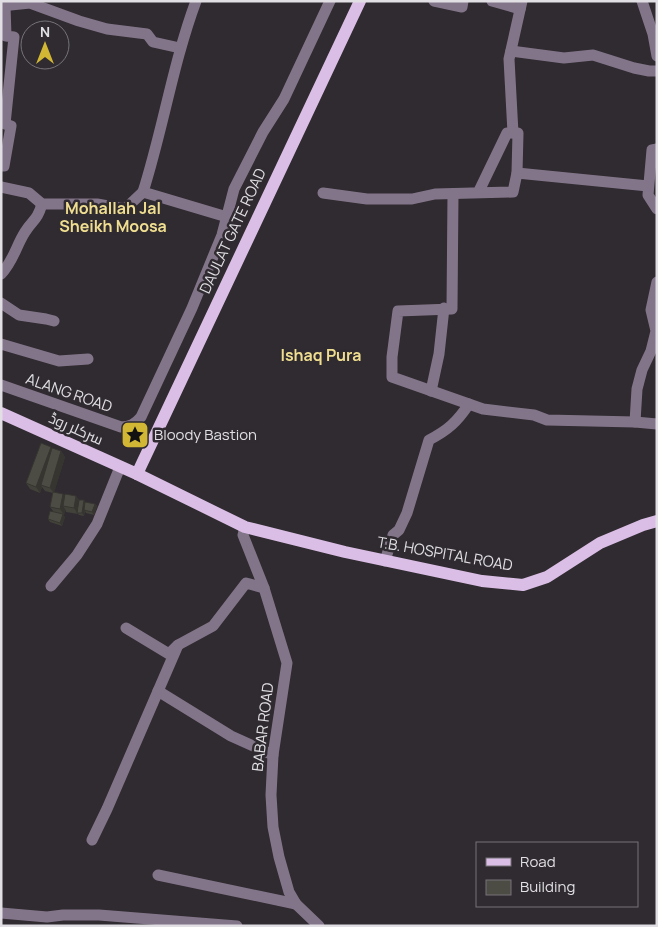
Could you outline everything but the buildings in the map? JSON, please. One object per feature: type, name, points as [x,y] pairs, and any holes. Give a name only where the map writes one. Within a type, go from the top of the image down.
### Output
[{"type":"main road","name":"DAULAT GATE ROAD","points":[[137,474],[360,1]]},
{"type":"main road","name":"سرکلر روڈ","points":[[1,413],[137,474]]},
{"type":"main road","name":"T.B. HOSPITAL ROAD","points":[[137,474],[245,527],[385,561],[482,581],[523,585],[547,577],[600,544],[643,525],[657,521]]},
{"type":"street","points":[[1,187],[29,193],[42,204],[97,204],[125,209],[143,192],[152,164],[183,35],[196,1]]},
{"type":"street","points":[[143,192],[227,217],[234,189],[263,132],[284,99],[330,1]]},
{"type":"street","points":[[434,1],[462,7],[463,1]]},
{"type":"street","points":[[492,1],[521,5],[509,59],[513,133]]},
{"type":"street","points":[[642,1],[653,34],[657,56]]},
{"type":"street","points":[[1,166],[4,166],[11,126],[5,124],[14,37],[6,36],[3,6],[30,2],[78,21],[107,29],[147,34],[153,42],[180,48]]},
{"type":"street","points":[[511,51],[564,58],[593,55],[649,72],[657,71]]},
{"type":"street","points":[[323,193],[367,199],[412,199],[435,194],[453,194],[513,192],[517,173],[518,133],[507,133],[478,193]]},
{"type":"street","points":[[657,149],[652,150],[648,186],[648,195],[657,209]]},
{"type":"street","points":[[517,173],[648,186]]},
{"type":"street","points":[[453,194],[452,309],[398,311],[391,364],[392,377],[483,409],[534,415],[547,420],[657,424]]},
{"type":"street","points":[[1,274],[9,266],[26,232],[38,216],[42,204]]},
{"type":"street","name":"ALANG ROAD","points":[[1,385],[111,424],[128,427],[137,423],[192,308],[222,235],[227,217]]},
{"type":"street","points":[[635,422],[637,389],[642,370],[651,352],[656,331],[651,310],[657,282]]},
{"type":"street","points":[[1,303],[19,315],[54,321]]},
{"type":"street","points":[[431,391],[439,354],[444,308]]},
{"type":"street","points":[[1,344],[59,361],[88,359]]},
{"type":"street","points":[[385,561],[392,535],[400,530],[407,513],[429,440],[444,432],[458,420],[468,404]]},
{"type":"street","points":[[51,586],[77,555],[97,524],[120,467]]},
{"type":"street","name":"BABAR ROAD","points":[[245,527],[243,535],[264,588],[287,663],[273,755],[271,795],[279,857],[289,892],[296,904],[319,926]]},
{"type":"street","points":[[126,628],[169,654],[178,645],[213,626],[246,583],[264,588]]},
{"type":"street","points":[[92,840],[178,645]]},
{"type":"street","points":[[158,691],[231,736],[273,755]]},
{"type":"street","points":[[158,876],[296,904]]},
{"type":"street","points":[[1,913],[47,917],[99,915],[175,924],[237,926]]},
{"type":"place","name":"Bloody Bastion","points":[[135,435]]},
{"type":"district","name":"Mohallah Jal Sheikh Moosa","points":[[113,217]]},
{"type":"district","name":"Ishaq Pura","points":[[321,355]]}]
